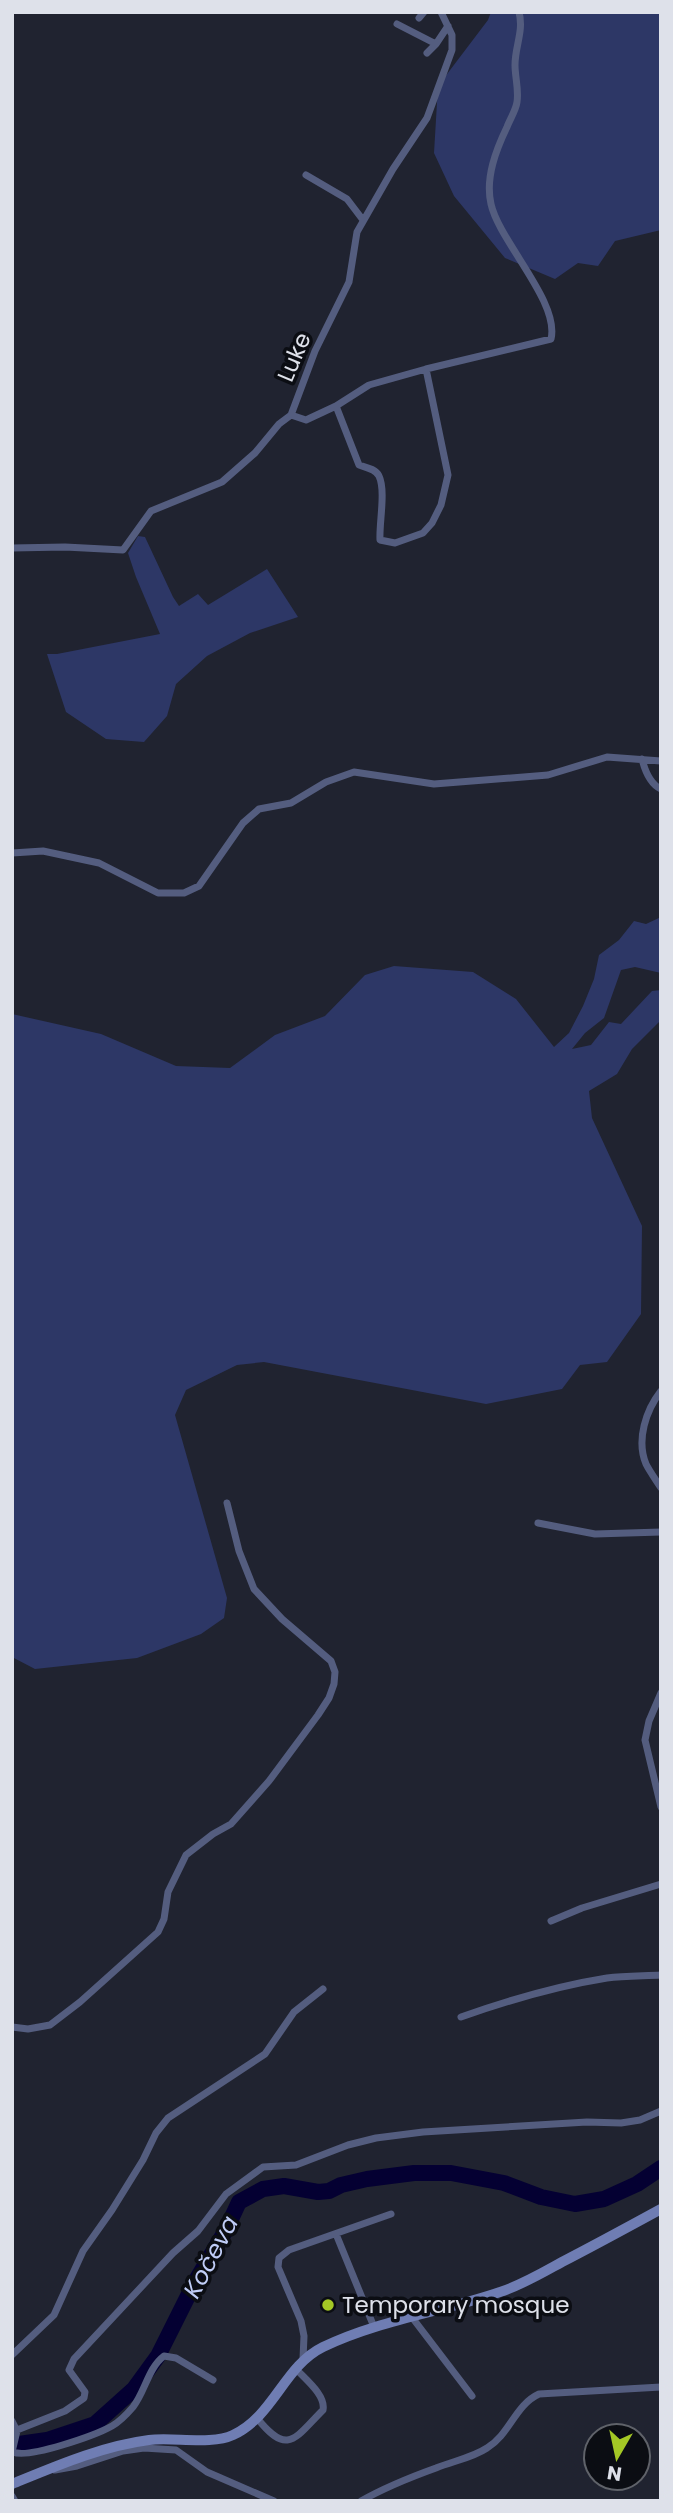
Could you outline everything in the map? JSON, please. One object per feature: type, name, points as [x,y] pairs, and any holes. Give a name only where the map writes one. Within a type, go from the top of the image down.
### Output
[{"type":"main road","points":[[12,2483],[123,2444],[151,2440],[230,2437],[248,2427],[257,2418],[283,2389],[295,2368],[319,2348],[374,2327],[500,2292],[527,2281],[661,2209]]},
{"type":"street","name":"Luke","points":[[12,548],[123,550],[151,511],[222,482],[255,453],[279,424],[291,415],[316,351],[349,282],[357,232],[427,118],[452,50],[452,35],[441,12]]},
{"type":"street","points":[[291,415],[306,420],[336,406],[369,385],[551,339],[552,328],[545,305],[491,205],[489,179],[517,103],[515,61],[522,23],[519,12]]},
{"type":"street","points":[[397,24],[436,44]]},
{"type":"street","points":[[427,53],[448,26]]},
{"type":"street","points":[[306,175],[347,200],[363,220]]},
{"type":"street","points":[[336,406],[359,464],[379,475],[382,502],[380,540],[395,543],[423,533],[432,523],[441,505],[448,475],[426,369]]},
{"type":"street","points":[[12,853],[43,851],[99,863],[158,893],[184,893],[199,886],[243,822],[258,809],[291,803],[326,782],[354,772],[434,783],[548,775],[607,757],[661,761]]},
{"type":"street","points":[[642,759],[649,778],[655,787],[661,789]]},
{"type":"street","points":[[661,1391],[651,1403],[645,1420],[643,1448],[645,1463],[661,1488]]},
{"type":"street","points":[[12,2027],[28,2029],[50,2025],[80,2002],[158,1932],[164,1919],[168,1892],[186,1855],[231,1824],[269,1781],[329,1698],[335,1672],[331,1661],[282,1619],[254,1589],[239,1552],[228,1503]]},
{"type":"street","points":[[537,1522],[596,1534],[661,1532]]},
{"type":"street","points":[[661,1693],[649,1721],[645,1740],[661,1807]]},
{"type":"street","points":[[551,1921],[582,1908],[661,1884]]},
{"type":"street","points":[[461,2017],[519,1997],[581,1983],[661,1975]]},
{"type":"street","points":[[12,2355],[54,2315],[83,2251],[168,2118],[265,2054],[293,2012],[323,1989]]},
{"type":"street","points":[[15,2431],[65,2411],[84,2398],[85,2392],[69,2370],[74,2359],[173,2253],[198,2231],[226,2194],[263,2167],[296,2165],[348,2145],[376,2138],[423,2132],[587,2122],[621,2123],[640,2120],[661,2111]]},
{"type":"street","points":[[303,2360],[304,2336],[301,2321],[278,2267],[279,2258],[289,2250],[391,2214]]},
{"type":"street","points":[[336,2234],[374,2327]]},
{"type":"street","points":[[411,2316],[472,2396]]},
{"type":"street","points":[[12,2421],[16,2441],[13,2451],[22,2454],[55,2447],[112,2426],[130,2411],[140,2398],[146,2382],[164,2356],[176,2358],[214,2380]]},
{"type":"street","points":[[257,2418],[274,2437],[285,2441],[294,2439],[323,2410],[324,2404],[320,2396],[295,2368]]},
{"type":"street","points":[[361,2501],[435,2468],[485,2450],[504,2434],[522,2405],[539,2394],[661,2386]]},
{"type":"street","points":[[52,2468],[61,2469],[144,2448],[176,2450],[207,2472],[274,2501]]},
{"type":"shaded area","points":[[491,12],[661,12],[661,230],[615,241],[598,266],[578,263],[555,279],[505,258],[454,196],[434,153],[438,86],[488,20]]},
{"type":"shaded area","points":[[138,536],[145,537],[179,606],[198,594],[208,605],[267,569],[298,617],[250,633],[207,656],[176,684],[167,716],[144,742],[106,739],[66,712],[47,654],[160,634],[128,553]]},
{"type":"shaded area","points":[[661,917],[661,973],[635,967],[621,970],[604,1018],[585,1033],[572,1049],[591,1045],[609,1022],[621,1024],[652,991],[661,990],[661,1020],[632,1049],[617,1074],[589,1091],[592,1118],[642,1226],[641,1314],[607,1362],[580,1365],[562,1389],[486,1404],[264,1362],[237,1365],[186,1390],[175,1415],[227,1598],[224,1618],[201,1634],[137,1658],[35,1669],[12,1657],[12,1014],[101,1034],[176,1066],[230,1068],[275,1035],[325,1016],[365,975],[394,966],[473,972],[516,999],[554,1047],[569,1033],[583,1006],[594,979],[599,955],[619,940],[634,921],[646,924]]},
{"type":"waterway","name":"Kočeva","points":[[12,2445],[47,2440],[95,2424],[134,2389],[158,2356],[239,2202],[263,2189],[284,2186],[318,2192],[367,2179],[414,2173],[451,2173],[504,2183],[541,2197],[575,2204],[604,2199],[637,2184],[661,2168]]},
{"type":"place","name":"Temporary mosque","points":[[328,2305]]}]
